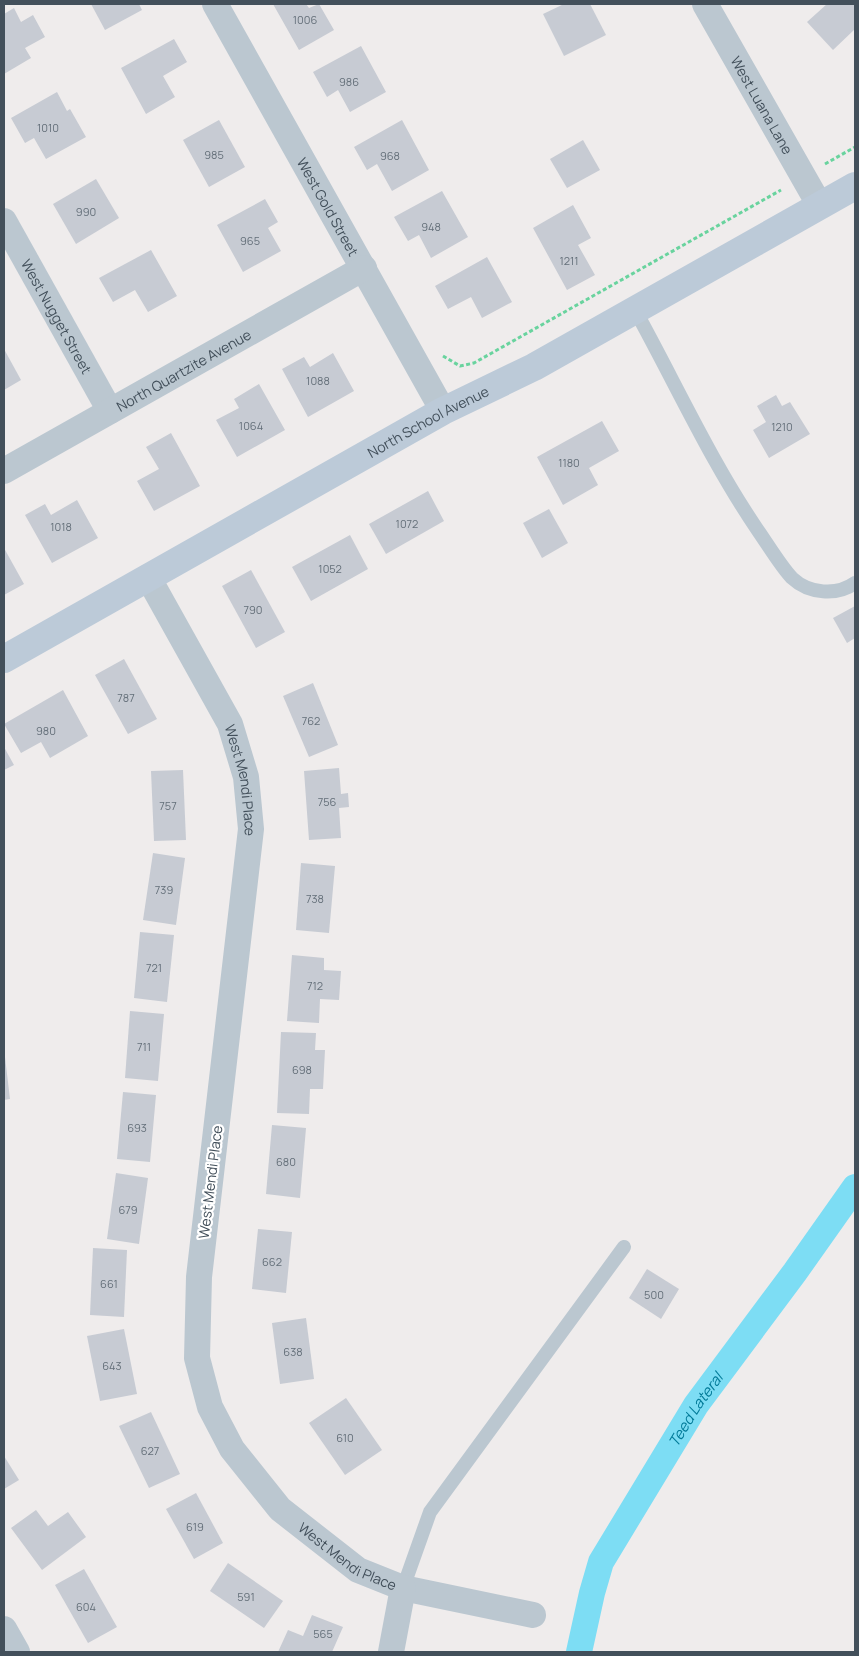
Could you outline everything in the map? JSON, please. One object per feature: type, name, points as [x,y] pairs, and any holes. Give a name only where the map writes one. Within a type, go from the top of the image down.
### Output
[{"type":"street","name":"West Gold Street","points":[[215,4],[443,411]]},
{"type":"street","name":"West Luana Lane","points":[[706,4],[820,206]]},
{"type":"street","name":"North School Avenue","points":[[4,659],[443,411],[534,367],[855,186]]},
{"type":"street","name":"West Nugget Street","points":[[4,221],[110,411]]},
{"type":"street","name":"North Quartzite Avenue","points":[[4,471],[364,268]]},
{"type":"street","name":"West Mendi Place","points":[[148,577],[230,724],[246,777],[251,829],[199,1277],[197,1358],[210,1407],[232,1449],[280,1509],[358,1570],[404,1588],[533,1615]]},
{"type":"street","points":[[390,1652],[404,1588]]},
{"type":"street","points":[[4,1628],[17,1652]]},
{"type":"lane","points":[[635,310],[737,500],[793,578],[810,588],[828,593],[850,587],[855,583]]},
{"type":"lane","points":[[404,1588],[430,1512],[624,1246]]},
{"type":"path","points":[[442,356],[460,366],[474,363],[855,147]]},
{"type":"building","points":[[91,4],[139,4],[142,10],[105,30]]},
{"type":"building","points":[[273,4],[306,4],[309,8],[319,4],[334,30],[299,50]]},
{"type":"building","points":[[564,4],[590,4],[606,35],[564,56],[543,14]]},
{"type":"building","points":[[827,4],[855,4],[855,29],[833,50],[807,22]]},
{"type":"building","points":[[14,8],[21,22],[33,15],[45,37],[25,48],[31,58],[4,74],[4,14]]},
{"type":"building","points":[[174,39],[187,62],[163,76],[175,97],[146,114],[121,68]]},
{"type":"building","points":[[361,46],[386,92],[350,112],[338,90],[327,97],[313,72]]},
{"type":"building","points":[[57,92],[67,111],[70,109],[86,137],[46,159],[34,138],[25,143],[11,118]]},
{"type":"building","points":[[219,120],[245,167],[209,187],[183,140]]},
{"type":"building","points":[[402,120],[429,170],[392,191],[377,164],[367,170],[354,147]]},
{"type":"building","points":[[583,140],[600,170],[567,188],[550,159]]},
{"type":"building","points":[[96,179],[119,218],[76,244],[53,204]]},
{"type":"building","points":[[442,191],[468,237],[431,258],[419,235],[408,241],[394,217]]},
{"type":"building","points":[[265,199],[278,222],[268,228],[281,251],[243,272],[217,225]]},
{"type":"building","points":[[573,205],[591,238],[578,245],[595,275],[567,290],[533,228]]},
{"type":"building","points":[[151,250],[177,296],[148,312],[135,290],[113,302],[99,278]]},
{"type":"building","points":[[487,257],[512,302],[482,318],[471,297],[448,309],[435,286]]},
{"type":"building","points":[[4,349],[21,380],[4,390]]},
{"type":"building","points":[[333,353],[354,391],[308,417],[282,369],[304,357],[310,367]]},
{"type":"building","points":[[259,384],[285,430],[237,457],[216,420],[239,408],[234,399]]},
{"type":"building","points":[[776,395],[782,406],[790,402],[810,434],[769,458],[753,430],[766,422],[757,406]]},
{"type":"building","points":[[602,421],[619,451],[589,468],[598,485],[563,505],[537,457]]},
{"type":"building","points":[[171,433],[200,486],[154,511],[137,481],[159,469],[146,447]]},
{"type":"building","points":[[428,491],[444,521],[386,554],[369,524]]},
{"type":"building","points":[[77,500],[98,538],[52,563],[25,515],[45,504],[51,515]]},
{"type":"building","points":[[549,509],[568,543],[542,558],[523,523]]},
{"type":"building","points":[[350,535],[368,569],[311,601],[292,567]]},
{"type":"building","points":[[4,548],[24,584],[4,595]]},
{"type":"building","points":[[251,570],[285,632],[256,648],[222,586]]},
{"type":"building","points":[[855,606],[855,638],[847,643],[833,618]]},
{"type":"building","points":[[124,659],[157,719],[128,734],[95,675]]},
{"type":"building","points":[[313,683],[338,745],[309,757],[283,696]]},
{"type":"building","points":[[63,690],[88,736],[50,758],[41,742],[21,753],[4,724]]},
{"type":"building","points":[[4,747],[14,765],[4,770]]},
{"type":"building","points":[[339,768],[341,794],[348,793],[349,807],[339,808],[341,838],[309,840],[304,771]]},
{"type":"building","points":[[183,770],[186,840],[154,841],[151,771]]},
{"type":"building","points":[[153,853],[185,858],[176,925],[143,920]]},
{"type":"building","points":[[301,863],[335,866],[329,933],[296,930]]},
{"type":"building","points":[[140,932],[174,935],[167,1002],[134,998]]},
{"type":"building","points":[[292,955],[324,958],[324,970],[341,971],[339,1000],[320,999],[319,1023],[287,1021]]},
{"type":"building","points":[[130,1011],[164,1014],[158,1081],[125,1078]]},
{"type":"building","points":[[281,1032],[316,1033],[315,1050],[325,1050],[323,1089],[310,1089],[309,1114],[277,1113]]},
{"type":"building","points":[[4,1057],[10,1099],[4,1100]]},
{"type":"building","points":[[123,1092],[156,1095],[150,1162],[117,1159]]},
{"type":"building","points":[[272,1125],[306,1128],[300,1198],[266,1194]]},
{"type":"building","points":[[116,1173],[148,1178],[139,1244],[107,1239]]},
{"type":"building","points":[[258,1229],[292,1232],[286,1293],[252,1289]]},
{"type":"building","points":[[93,1248],[127,1250],[124,1317],[90,1315]]},
{"type":"building","points":[[647,1269],[679,1289],[661,1319],[629,1298]]},
{"type":"building","points":[[306,1318],[314,1379],[280,1384],[272,1323]]},
{"type":"building","points":[[124,1329],[137,1394],[100,1401],[87,1336]]},
{"type":"building","points":[[346,1398],[382,1450],[345,1475],[309,1423]]},
{"type":"building","points":[[151,1412],[180,1474],[149,1488],[119,1426]]},
{"type":"building","points":[[4,1456],[19,1480],[4,1489]]},
{"type":"building","points":[[196,1493],[223,1543],[194,1559],[166,1509]]},
{"type":"building","points":[[36,1510],[48,1526],[68,1512],[86,1537],[42,1570],[11,1528]]},
{"type":"building","points":[[228,1563],[283,1601],[264,1628],[210,1591]]},
{"type":"building","points":[[84,1569],[117,1627],[88,1643],[55,1585]]},
{"type":"building","points":[[312,1615],[343,1627],[332,1652],[278,1652],[288,1630],[303,1636]]},
{"type":"waterway","name":"Teed Lateral","points":[[579,1652],[601,1562],[696,1405],[795,1272],[855,1187]]}]
